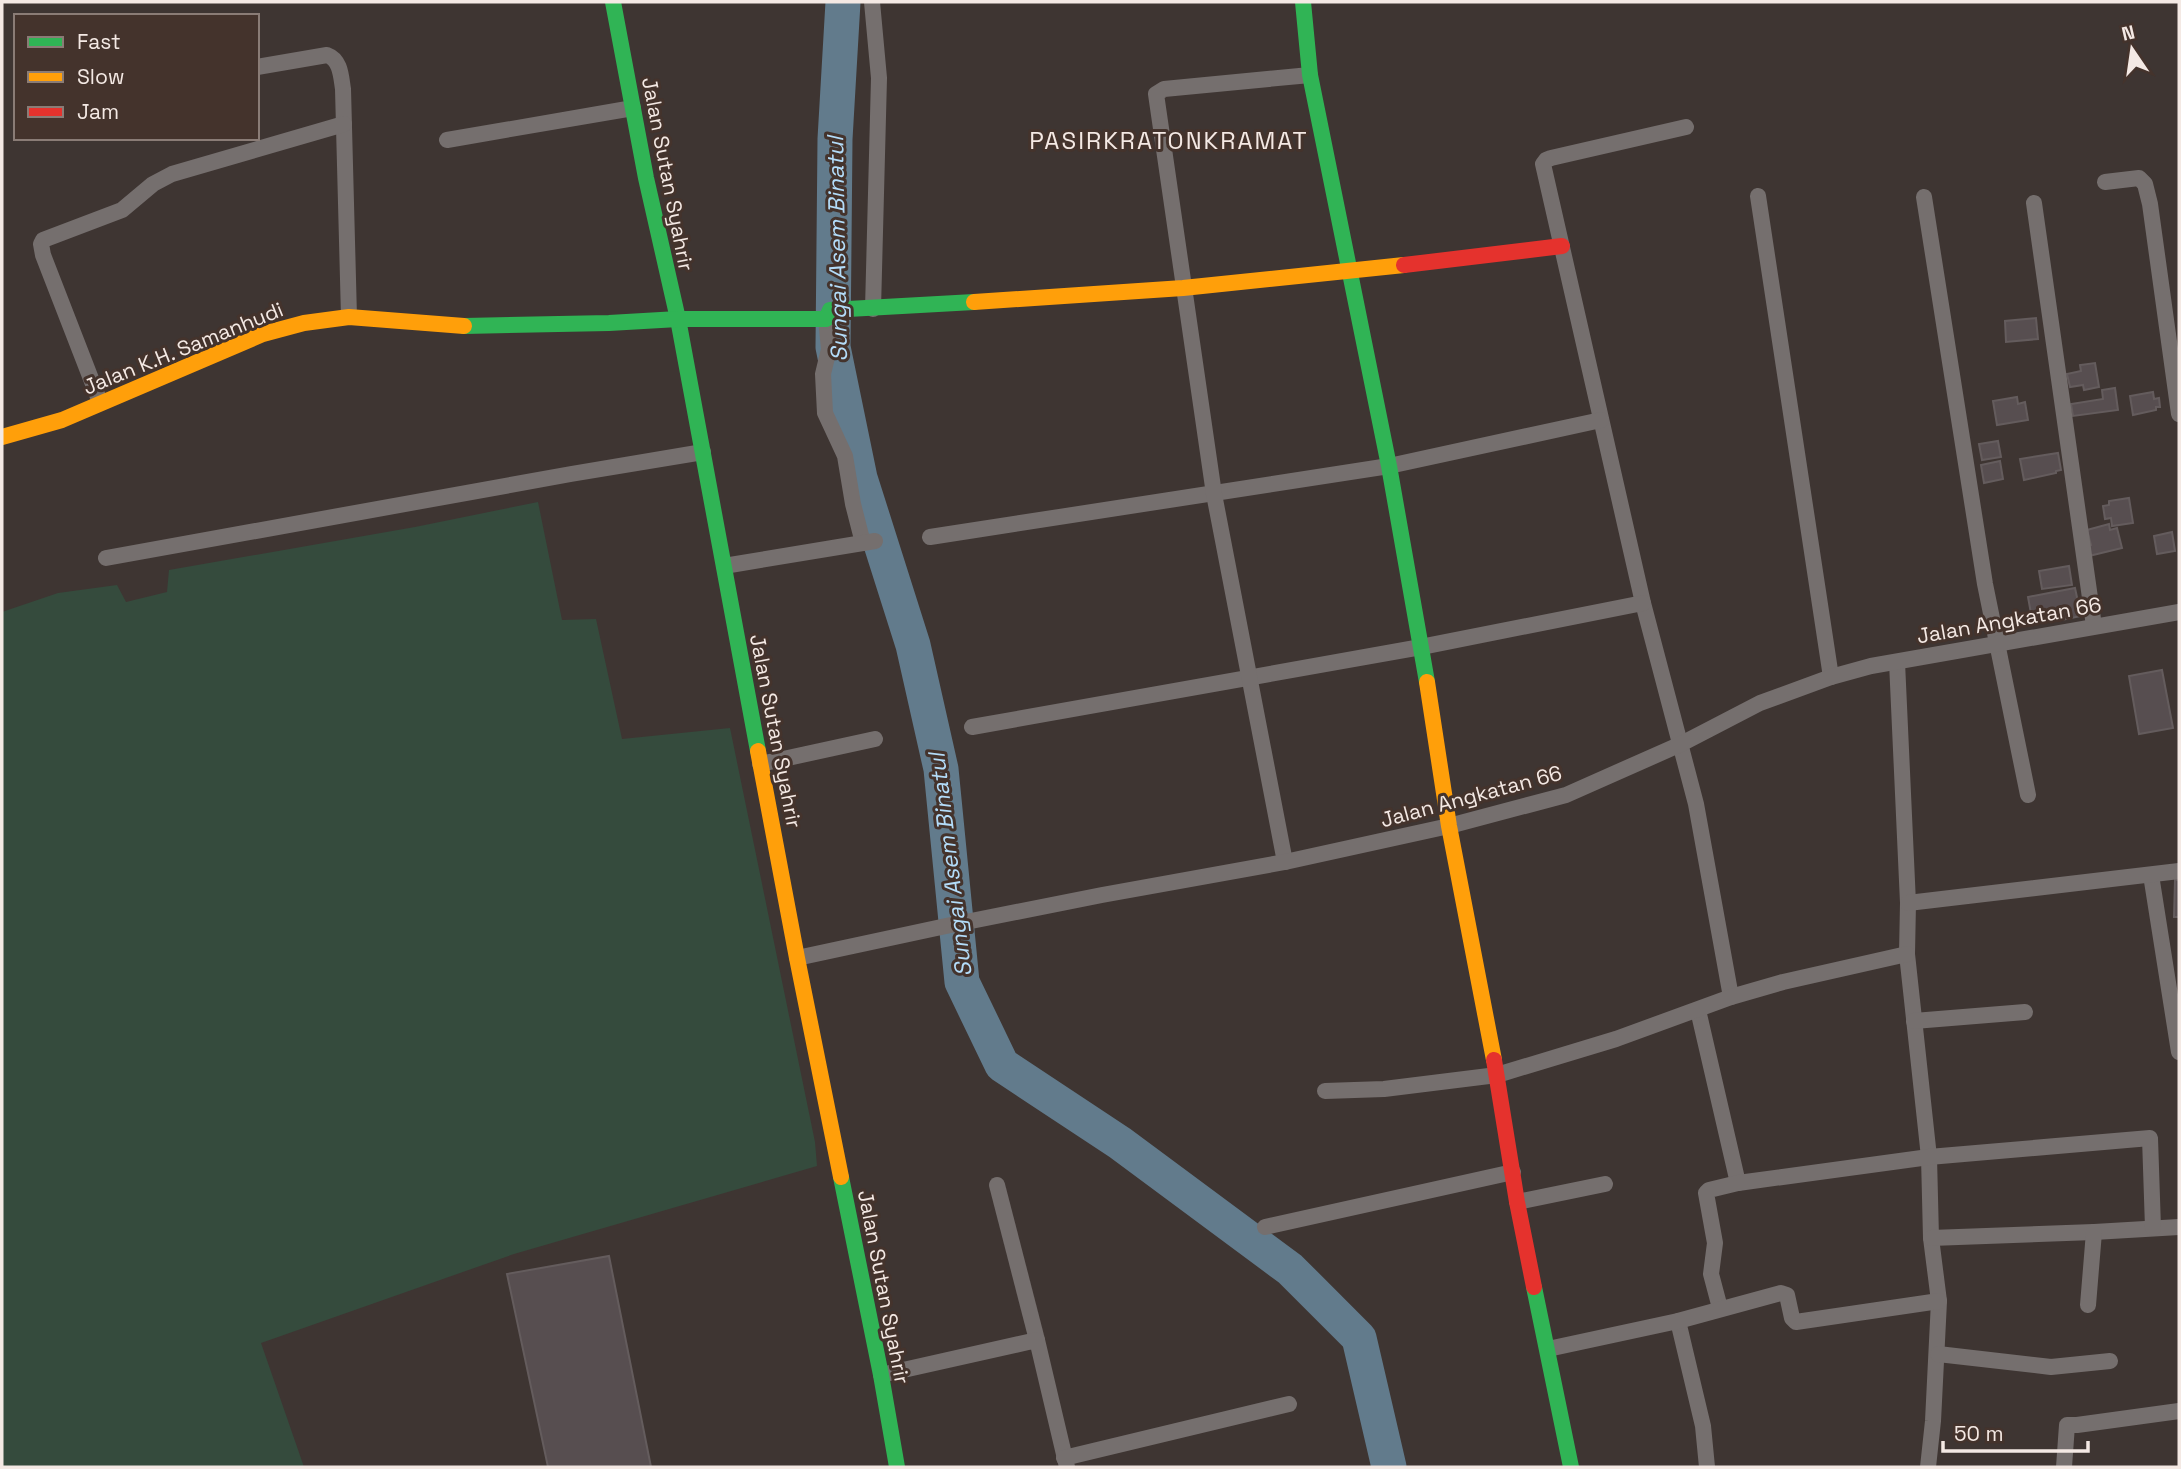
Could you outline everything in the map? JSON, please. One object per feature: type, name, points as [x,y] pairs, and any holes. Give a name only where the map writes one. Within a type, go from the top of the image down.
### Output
[{"type":"street","name":"Jalan Sutan Syahrir","points":[[613,2],[678,319],[797,958],[897,1467]]},
{"type":"street","points":[[871,309],[880,115],[872,2]]},
{"type":"street","points":[[1303,2],[1310,75],[1389,466],[1449,826],[1497,1075],[1517,1202],[1571,1467]]},
{"type":"street","points":[[259,67],[320,55],[332,57],[341,71],[349,317]]},
{"type":"street","points":[[1284,862],[1251,677],[1214,494],[1156,100],[1157,92],[1164,89],[1310,75]]},
{"type":"street","points":[[447,140],[633,108]]},
{"type":"street","points":[[100,402],[43,255],[43,240],[122,210],[153,184],[172,174],[344,124]]},
{"type":"street","points":[[1686,127],[1551,158],[1544,161],[1544,166],[1643,603],[1696,804],[1731,997]]},
{"type":"street","points":[[2105,182],[2138,178],[2145,184],[2179,414]]},
{"type":"street","points":[[1758,196],[1830,677]]},
{"type":"street","points":[[1924,197],[1985,584],[2028,795]]},
{"type":"street","points":[[2034,203],[2094,626]]},
{"type":"street","name":"Jalan K.H. Samanhudi","points":[[2,437],[62,420],[263,334],[304,323],[349,317],[462,326],[828,314],[1183,288],[1349,272],[1562,246]]},
{"type":"street","points":[[724,566],[869,542],[853,504],[845,457],[825,413],[823,374],[829,349],[828,314]]},
{"type":"street","points":[[930,537],[1389,466],[1601,420]]},
{"type":"street","points":[[106,558],[703,452]]},
{"type":"street","points":[[972,727],[1421,647],[1643,603]]},
{"type":"street","name":"Jalan Angkatan 66","points":[[797,958],[996,916],[1284,862],[1449,826],[1566,795],[1681,744],[1760,703],[1830,677],[1896,662],[2179,612]]},
{"type":"street","points":[[1896,662],[1908,903],[1907,954],[1929,1157],[1931,1238],[1939,1301],[1938,1354],[1928,1467]]},
{"type":"street","points":[[760,764],[875,739]]},
{"type":"street","points":[[1908,903],[2179,871]]},
{"type":"street","points":[[2151,875],[2179,1052]]},
{"type":"street","points":[[1325,1091],[1384,1089],[1497,1075],[1616,1039],[1731,997],[1783,982],[1907,954]]},
{"type":"street","points":[[1698,1010],[1738,1183]]},
{"type":"street","points":[[1913,1021],[2025,1012]]},
{"type":"street","points":[[1720,1308],[1711,1274],[1715,1243],[1706,1193],[1738,1183],[1929,1157],[2150,1138],[2153,1228]]},
{"type":"street","points":[[1265,1227],[1513,1172]]},
{"type":"street","points":[[1517,1202],[1605,1184]]},
{"type":"street","points":[[997,1185],[1065,1462],[1289,1404]]},
{"type":"street","points":[[1931,1238],[2094,1233],[2179,1227]]},
{"type":"street","points":[[2088,1305],[2094,1233]]},
{"type":"street","points":[[1548,1349],[1678,1321],[1781,1293],[1787,1295],[1792,1318],[1796,1322],[1939,1301]]},
{"type":"street","points":[[1678,1321],[1703,1426],[1707,1467]]},
{"type":"street","points":[[881,1375],[1037,1340]]},
{"type":"street","points":[[1938,1354],[2051,1367],[2110,1361]]},
{"type":"street","points":[[2064,1467],[2067,1425],[2179,1411]]},
{"type":"green space","points":[[538,502],[562,620],[596,619],[622,739],[730,728],[815,1142],[817,1166],[514,1254],[261,1343],[304,1467],[2,1467],[2,612],[58,593],[117,585],[126,602],[167,592],[169,570],[415,527]]},
{"type":"building","points":[[2036,318],[2038,339],[2006,342],[2005,321]]},
{"type":"building","points":[[2095,363],[2099,387],[2084,390],[2083,385],[2070,387],[2067,374],[2081,371],[2080,365]]},
{"type":"building","points":[[2115,388],[2118,410],[2073,416],[2071,404],[2103,399],[2102,390]]},
{"type":"building","points":[[2153,392],[2154,399],[2159,398],[2160,407],[2133,415],[2130,396]]},
{"type":"building","points":[[2017,397],[2018,404],[2025,402],[2028,420],[1997,425],[1993,401]]},
{"type":"building","points":[[1998,441],[2001,457],[1982,460],[1979,444]]},
{"type":"building","points":[[2058,453],[2061,470],[2024,480],[2020,459]]},
{"type":"building","points":[[2000,461],[2003,479],[1984,483],[1981,465]]},
{"type":"building","points":[[2129,498],[2133,523],[2112,526],[2111,518],[2105,519],[2103,506],[2109,505],[2109,501]]},
{"type":"building","points":[[2109,524],[2110,530],[2117,528],[2122,548],[2089,556],[2087,546],[2091,545],[2087,530]]},
{"type":"building","points":[[2172,532],[2175,551],[2157,554],[2154,536]]},
{"type":"building","points":[[2069,566],[2072,585],[2042,589],[2039,571]]},
{"type":"building","points":[[2075,588],[2081,616],[2061,620],[2059,611],[2055,612],[2056,615],[2032,619],[2028,597]]},
{"type":"building","points":[[2162,670],[2173,728],[2139,734],[2129,676]]},
{"type":"building","points":[[2175,880],[2179,880],[2179,917],[2174,917]]},
{"type":"building","points":[[609,1256],[651,1467],[548,1467],[507,1274]]},
{"type":"waterway","name":"Sungai Asem Binatul","points":[[843,2],[835,139],[833,347],[860,478],[913,645],[941,769],[962,982],[1002,1065],[1120,1143],[1290,1269],[1359,1338],[1389,1467]]},
{"type":"traffic: fast","points":[[613,2],[646,178],[678,319],[758,751]]},
{"type":"traffic: fast","points":[[1303,2],[1310,75],[1389,466],[1427,682]]},
{"type":"traffic: fast","points":[[464,326],[678,319],[826,319],[830,310],[974,302]]},
{"type":"traffic: fast","points":[[841,1177],[897,1467]]},
{"type":"traffic: fast","points":[[1534,1287],[1571,1467]]},
{"type":"traffic: slow","points":[[974,302],[1183,288],[1404,265]]},
{"type":"traffic: slow","points":[[2,437],[62,420],[263,334],[304,323],[349,317],[464,326]]},
{"type":"traffic: slow","points":[[1427,682],[1449,826],[1494,1060]]},
{"type":"traffic: slow","points":[[758,751],[841,1177]]},
{"type":"traffic: jam","points":[[1404,265],[1562,246]]},
{"type":"traffic: jam","points":[[1494,1060],[1534,1287]]},
{"type":"district","name":"PASIRKRATONKRAMAT","points":[[1169,140]]}]
